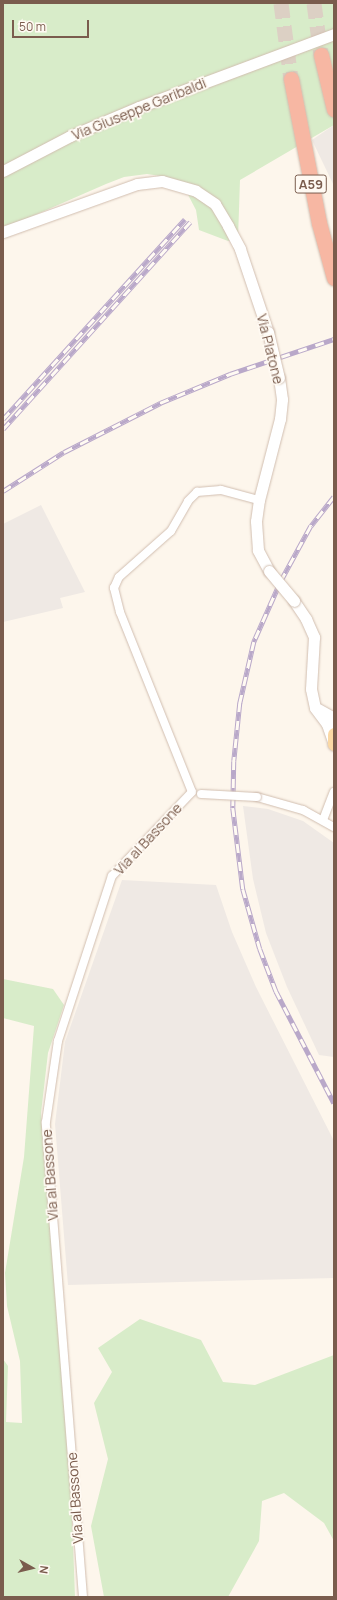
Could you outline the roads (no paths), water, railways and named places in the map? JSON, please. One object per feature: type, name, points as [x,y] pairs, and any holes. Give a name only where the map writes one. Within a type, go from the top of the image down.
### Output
[{"type":"highway","points":[[322,55],[333,106]]},
{"type":"highway","name":"A59","points":[[291,79],[319,223],[334,278]]},
{"type":"street","name":"Via Giuseppe Garibaldi","points":[[3,170],[70,136],[138,107],[279,56],[334,34]]},
{"type":"street","name":"Via Platone","points":[[3,232],[137,184],[162,182],[196,191],[214,204],[240,249],[268,332],[279,378],[280,419],[259,500],[256,521],[258,550],[269,571],[294,601],[306,619],[314,637],[311,689],[315,708],[327,724],[334,740]]},
{"type":"street","points":[[259,500],[221,490],[197,492],[188,501],[171,531],[119,577],[114,588],[120,612],[192,792],[201,794],[257,797],[303,810],[334,827]]},
{"type":"street","points":[[315,708],[334,718]]},
{"type":"street","name":"Via al Bassone","points":[[83,1597],[46,1122],[58,1041],[112,876],[192,792]]},
{"type":"street","points":[[323,820],[334,792]]},
{"type":"tunnel","points":[[281,3],[291,79]]},
{"type":"tunnel","points":[[314,3],[321,55]]},
{"type":"railway","points":[[3,419],[185,219]]},
{"type":"railway","points":[[3,429],[190,222]]},
{"type":"railway","points":[[3,491],[64,452],[160,403],[230,374],[334,339]]},
{"type":"railway","points":[[334,497],[311,526],[281,581],[254,642],[240,703],[234,761],[233,808],[243,889],[260,949],[276,991],[334,1103]]}]
